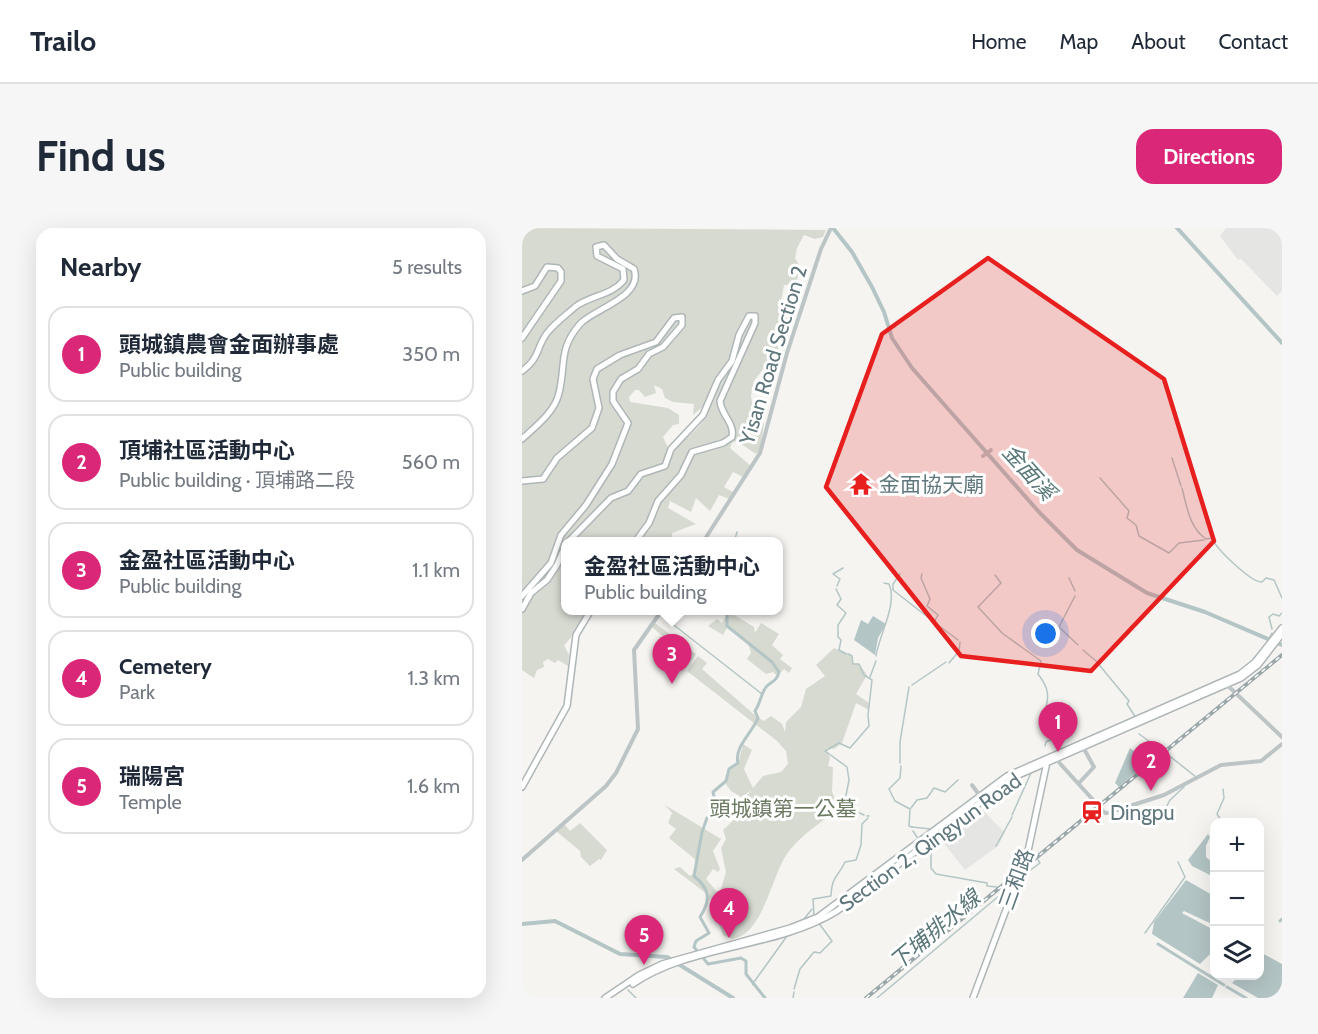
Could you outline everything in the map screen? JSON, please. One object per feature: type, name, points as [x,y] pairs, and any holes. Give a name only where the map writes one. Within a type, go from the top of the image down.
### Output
[{"type":"main road","points":[[522,371],[536,358],[548,332],[563,318],[579,304],[606,294],[624,280],[623,269],[597,256],[596,247],[604,245],[616,259],[634,269],[635,280],[624,296],[587,317],[567,340],[558,398],[544,419],[522,440]]},
{"type":"main road","points":[[522,291],[535,286],[548,267],[554,267],[561,272],[561,281],[522,338]]},
{"type":"main road","points":[[573,537],[611,498],[628,491],[640,474],[665,466],[671,449],[703,416],[718,380],[732,361],[741,331],[749,316],[755,316],[755,323],[720,401],[722,412],[732,427],[732,437],[723,443],[692,452],[681,475],[658,501],[649,523],[639,537]]},
{"type":"main road","points":[[522,481],[543,479],[557,458],[592,428],[599,408],[593,380],[597,369],[620,355],[656,342],[674,318],[682,317],[682,325],[663,347],[650,354],[638,369],[624,376],[615,387],[613,401],[628,423],[615,458],[586,505],[561,535],[551,563],[522,596]]},
{"type":"main road","points":[[522,609],[531,593],[547,580],[561,556]]},
{"type":"main road","points":[[522,782],[566,702],[573,639],[586,615]]},
{"type":"main road","points":[[522,788],[567,706],[576,635],[586,615]]},
{"type":"main road","points":[[1279,634],[1282,628]]},
{"type":"main road","name":"Section 2, Qingyun Road","points":[[961,815],[980,796],[1007,776],[1083,747],[1226,683],[1249,667],[1279,634]]},
{"type":"main road","name":"Section 2, Qingyun Road","points":[[665,965],[819,919],[1003,784],[1051,759],[1226,683]]},
{"type":"main road","name":"三和路","points":[[973,998],[1029,848],[1051,759]]},
{"type":"main road","points":[[605,998],[639,975],[665,965]]},
{"type":"main road","points":[[612,998],[665,965]]},
{"type":"street","name":"Yisan Road Section 2","points":[[706,537],[760,453],[788,353],[831,228]]},
{"type":"street","points":[[983,456],[991,450]]},
{"type":"street","points":[[863,490],[868,480]]},
{"type":"street","points":[[522,860],[606,786],[616,773],[638,725],[634,650],[658,615]]},
{"type":"street","points":[[1226,683],[1282,737]]},
{"type":"street","points":[[1051,759],[1079,783],[1105,813],[1108,813],[1164,795],[1221,765],[1257,762],[1282,744]]},
{"type":"street","points":[[1079,783],[1094,767],[1083,747]]},
{"type":"street","points":[[972,785],[980,796]]},
{"type":"highlighted area","points":[[988,258],[1164,379],[1214,541],[1091,671],[961,656],[826,487],[882,334]]},
{"type":"shaded area","points":[[1226,228],[1282,228],[1282,291],[1277,296],[1241,259],[1238,260],[1220,236]]},
{"type":"shaded area","points":[[873,616],[886,624],[878,638],[875,655],[854,640],[861,620],[868,624]]},
{"type":"shaded area","points":[[1150,745],[1160,751],[1119,787],[1115,783],[1130,748],[1140,756]]},
{"type":"shaded area","points":[[979,806],[1005,833],[998,846],[965,870],[938,836]]},
{"type":"shaded area","points":[[1208,834],[1210,837],[1206,846],[1206,857],[1210,860],[1210,875],[1192,866],[1188,860]]},
{"type":"shaded area","points":[[1186,880],[1210,894],[1210,923],[1184,911],[1182,913],[1210,928],[1210,954],[1200,964],[1152,934],[1154,922]]},
{"type":"shaded area","points":[[1264,954],[1282,964],[1282,998],[1258,998],[1232,983],[1235,980],[1264,980]]},
{"type":"shaded area","points":[[1198,973],[1218,985],[1212,998],[1183,998]]},
{"type":"green space","points":[[522,228],[826,230],[823,237],[815,239],[804,235],[797,248],[795,258],[800,267],[796,284],[784,285],[780,308],[791,314],[787,331],[784,332],[785,340],[754,381],[751,396],[754,416],[764,424],[760,450],[756,454],[737,441],[732,443],[730,448],[751,466],[743,477],[733,472],[724,487],[733,492],[730,499],[719,495],[710,511],[696,498],[691,512],[670,501],[668,508],[696,524],[672,533],[672,537],[561,537],[561,615],[584,615],[564,645],[569,655],[568,666],[558,660],[555,663],[548,659],[543,662],[544,667],[537,670],[534,678],[522,670]],"holes":[[[654,385],[662,389],[665,398],[673,402],[694,404],[693,415],[706,404],[709,406],[701,424],[674,449],[667,446],[663,437],[673,425],[679,424],[679,415],[668,408],[630,402],[629,397],[635,390],[639,390],[645,397],[656,393]]]},
{"type":"green space","points":[[726,615],[734,615],[754,627],[755,633],[761,623],[779,634],[772,645],[783,655],[780,659],[792,668],[789,673],[784,669],[777,676],[773,672],[766,674],[747,659],[751,653],[743,638],[728,626],[723,635],[708,626],[717,619],[722,623]]},
{"type":"green space","points":[[655,623],[696,654],[691,661],[652,627]]},
{"type":"green space","name":"頭城鎮第一公墓","points":[[834,648],[852,655],[853,664],[859,664],[867,675],[856,694],[869,703],[869,710],[856,703],[842,743],[834,749],[826,748],[830,758],[828,766],[833,767],[832,792],[839,807],[789,851],[760,915],[743,935],[732,939],[723,935],[716,916],[724,899],[720,892],[726,872],[721,848],[726,839],[723,830],[744,810],[746,796],[752,790],[741,797],[731,791],[726,784],[728,772],[738,764],[743,744],[752,750],[744,769],[753,788],[763,776],[781,772],[788,764],[786,751],[777,741],[687,671],[698,656],[707,663],[702,669],[757,717],[764,721],[771,716],[782,724],[785,732],[786,722],[801,707],[806,689],[825,676],[816,665]]},
{"type":"green space","points":[[665,805],[721,839],[713,851],[720,869],[718,872],[713,869],[706,879],[718,893],[707,902],[707,894],[674,869],[680,867],[690,876],[693,874],[696,860],[669,838],[676,829],[668,823],[672,813]]},
{"type":"green space","points":[[580,823],[607,850],[601,860],[599,859],[590,866],[581,857],[580,851],[556,831],[564,824],[570,831]]},
{"type":"waterway","name":"金面溪","points":[[833,228],[852,252],[872,287],[884,312],[892,338],[912,368],[1039,512],[1077,550],[1147,593],[1205,612],[1282,645]]},
{"type":"waterway","points":[[1177,228],[1282,343]]},
{"type":"waterway","points":[[1172,458],[1181,486]]},
{"type":"waterway","points":[[1100,478],[1129,511],[1127,518],[1136,525],[1139,536],[1169,553],[1179,543],[1204,540]]},
{"type":"waterway","points":[[1182,488],[1190,516],[1200,534],[1206,539],[1212,538],[1227,557],[1257,581],[1262,582],[1266,578],[1274,580],[1282,598]]},
{"type":"waterway","points":[[736,537],[737,532]]},
{"type":"waterway","points":[[837,586],[840,579],[833,574],[843,568]]},
{"type":"waterway","points":[[900,574],[893,584],[893,590],[934,622]]},
{"type":"waterway","points":[[922,574],[921,578],[930,599],[927,606],[938,615],[934,622],[958,640]]},
{"type":"waterway","points":[[995,575],[1001,583],[978,607],[1002,633],[1041,661],[1038,674],[1047,693],[1044,713],[1059,720],[1056,737],[1046,742],[1045,746]]},
{"type":"waterway","points":[[1069,578],[1075,591]]},
{"type":"waterway","points":[[876,656],[891,601],[889,584],[884,583]]},
{"type":"waterway","points":[[836,589],[841,599],[837,605],[846,613],[838,625],[838,637],[841,640],[839,650],[846,654]]},
{"type":"waterway","points":[[1075,596],[1059,627],[1078,645]]},
{"type":"waterway","points":[[1272,629],[1269,617],[1273,614],[1279,616],[1282,613]]},
{"type":"waterway","points":[[661,615],[762,694]]},
{"type":"waterway","points":[[698,952],[694,947],[696,941],[709,933],[700,917],[706,905],[706,890],[694,876],[702,832],[707,818],[723,802],[714,797],[713,792],[726,781],[729,769],[738,763],[737,757],[741,746],[758,718],[755,711],[763,693],[766,687],[776,679],[779,672],[772,662],[727,626],[727,615]]},
{"type":"waterway","name":"金面溪","points":[[1268,640],[1272,633]]},
{"type":"waterway","points":[[949,663],[959,651],[960,642]]},
{"type":"waterway","points":[[1083,650],[1096,661],[1129,701],[1127,704],[1136,718]]},
{"type":"waterway","points":[[848,654],[852,656],[853,664],[859,664],[864,675],[872,680],[869,726],[850,748],[839,743],[825,751],[847,767],[849,780],[844,806],[864,815]]},
{"type":"waterway","points":[[870,677],[876,661]]},
{"type":"waterway","points":[[912,685],[946,662]]},
{"type":"waterway","points":[[900,763],[900,742],[909,687]]},
{"type":"waterway","points":[[1139,734],[1163,751]]},
{"type":"waterway","points":[[1167,754],[1196,777]]},
{"type":"waterway","points":[[901,766],[900,778],[889,789],[895,801],[910,809],[909,826],[912,827]]},
{"type":"waterway","points":[[1012,815],[1031,773]]},
{"type":"waterway","points":[[911,808],[917,800],[927,798],[934,788],[945,792],[958,780]]},
{"type":"waterway","points":[[1162,815],[1170,800],[1184,787]]},
{"type":"waterway","points":[[1220,818],[1217,814],[1224,798],[1223,789]]},
{"type":"waterway","points":[[996,846],[1012,817]]},
{"type":"waterway","points":[[814,915],[813,899],[831,896],[834,880],[845,862],[856,860],[861,845],[862,824],[868,818]]},
{"type":"waterway","points":[[912,827],[931,829]]},
{"type":"waterway","points":[[913,831],[919,840]]},
{"type":"waterway","points":[[927,847],[931,853],[931,868],[936,874],[987,883],[987,886],[997,887]]},
{"type":"waterway","name":"下埔排水線","points":[[1029,855],[1036,858]]},
{"type":"waterway","name":"下埔排水線","points":[[1020,878],[1040,863],[1038,860]]},
{"type":"waterway","points":[[1145,933],[1185,877],[1178,862]]},
{"type":"waterway","name":"下埔排水線","points":[[877,998],[1012,885]]},
{"type":"waterway","points":[[804,919],[812,909]]},
{"type":"waterway","points":[[522,924],[555,921],[620,954],[667,957],[733,998]]},
{"type":"waterway","points":[[794,989],[800,969],[814,952],[820,953],[832,941],[818,922]]},
{"type":"waterway","points":[[754,982],[787,936]]},
{"type":"waterway","points":[[1158,944],[1224,985]]},
{"type":"waterway","points":[[704,959],[708,964],[741,958],[746,961],[746,974],[765,998]]},
{"type":"waterway","points":[[1227,987],[1246,998]]},
{"type":"waterway","points":[[628,990],[636,998]]},
{"type":"waterway","points":[[793,998],[794,992]]},
{"type":"railway","points":[[866,998],[1282,655]]},
{"type":"place","name":"金面協天廟","points":[[861,484]]},
{"type":"place","name":"金盈社區活動中心","points":[[672,684]]},
{"type":"place","name":"頭城鎮農會金面辦事處","points":[[1058,752]]},
{"type":"place","name":"頂埔社區活動中心","points":[[1151,791]]},
{"type":"place","name":"Dingpu","points":[[1092,812]]},
{"type":"place","name":"Cemetery","points":[[729,938]]},
{"type":"place","name":"瑞陽宮","points":[[644,965]]}]
